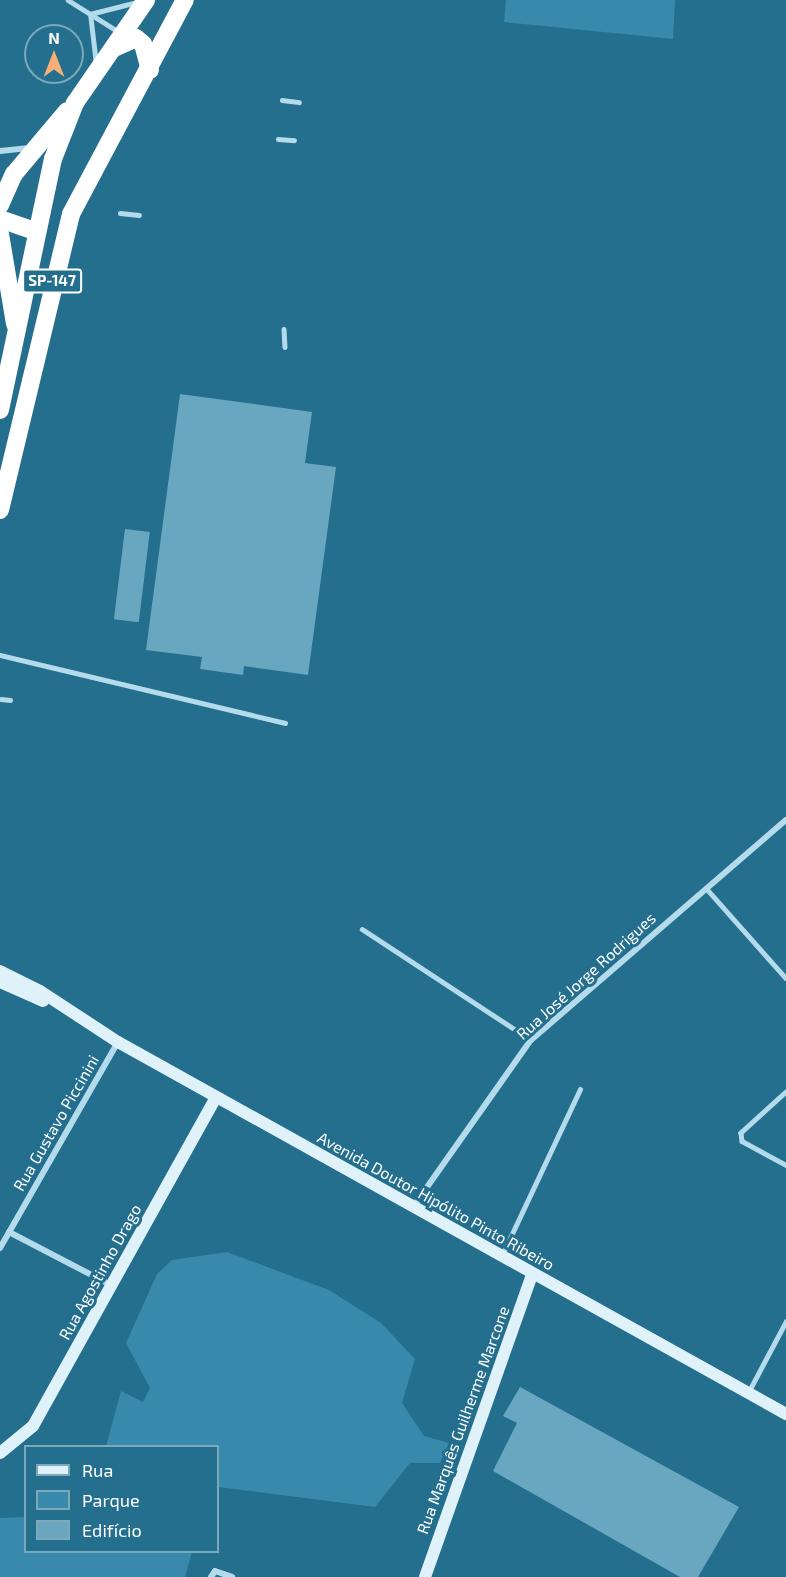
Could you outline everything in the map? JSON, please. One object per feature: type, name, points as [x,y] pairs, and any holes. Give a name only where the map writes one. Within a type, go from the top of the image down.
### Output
[{"type":"highway","name":"SP-147","points":[[0,410],[53,159],[75,103],[108,51],[146,0]]},
{"type":"highway","name":"SP-147","points":[[0,510],[70,214],[186,0]]},
{"type":"highway","points":[[108,51],[136,38],[142,44],[150,70]]},
{"type":"highway","points":[[0,205],[14,174],[34,147],[75,103]]},
{"type":"highway","points":[[0,219],[37,232]]},
{"type":"highway","points":[[0,234],[16,335]]},
{"type":"main road","name":"Avenida Doutor Hipólito Pinto Ribeiro","points":[[0,971],[40,991],[118,1042],[532,1275],[786,1414]]},
{"type":"main road","name":"Avenida Doutor Hipólito Pinto Ribeiro","points":[[0,982],[72,1013]]},
{"type":"main road","name":"Rua Agostinho Drago","points":[[0,1453],[33,1426],[216,1097]]},
{"type":"main road","name":"Rua Marquês Guilherme Marcone","points":[[425,1577],[532,1275]]},
{"type":"street","points":[[0,151],[34,147]]},
{"type":"street","name":"Rua José Jorge Rodrigues","points":[[412,1207],[531,1040],[786,820]]},
{"type":"street","name":"Rua Gustavo Piccinini","points":[[0,1248],[118,1042]]},
{"type":"street","points":[[9,1232],[111,1285]]},
{"type":"street","points":[[213,1574],[232,1577]]},
{"type":"lane","points":[[68,0],[121,34]]},
{"type":"lane","points":[[90,14],[146,0]]},
{"type":"lane","points":[[90,14],[97,70]]},
{"type":"lane","points":[[282,100],[299,102]]},
{"type":"lane","points":[[278,139],[294,140]]},
{"type":"lane","points":[[120,213],[139,215]]},
{"type":"lane","points":[[284,329],[285,347]]},
{"type":"lane","points":[[0,654],[285,723]]},
{"type":"lane","points":[[1,699],[10,700]]},
{"type":"lane","points":[[706,887],[786,978]]},
{"type":"lane","points":[[362,929],[531,1040]]},
{"type":"lane","points":[[501,1257],[580,1089]]},
{"type":"lane","points":[[786,1092],[741,1132],[742,1141],[786,1166]]},
{"type":"lane","points":[[748,1394],[786,1321]]},
{"type":"green space","points":[[506,0],[675,0],[673,39],[504,22]]},
{"type":"green space","points":[[227,1252],[329,1290],[381,1323],[415,1359],[402,1403],[424,1436],[449,1443],[440,1463],[410,1463],[375,1507],[219,1487],[219,1445],[106,1445],[121,1391],[143,1402],[150,1388],[126,1343],[157,1274],[172,1260]]},
{"type":"green space","points":[[24,1517],[24,1553],[192,1553],[185,1577],[0,1577],[0,1518]]},
{"type":"building","points":[[180,394],[312,412],[305,463],[336,467],[308,675],[244,666],[243,675],[200,669],[202,657],[146,650]]},
{"type":"building","points":[[125,529],[150,532],[139,622],[114,619]]},
{"type":"building","points":[[520,1387],[739,1507],[698,1577],[680,1577],[493,1471],[517,1423],[503,1416]]}]
